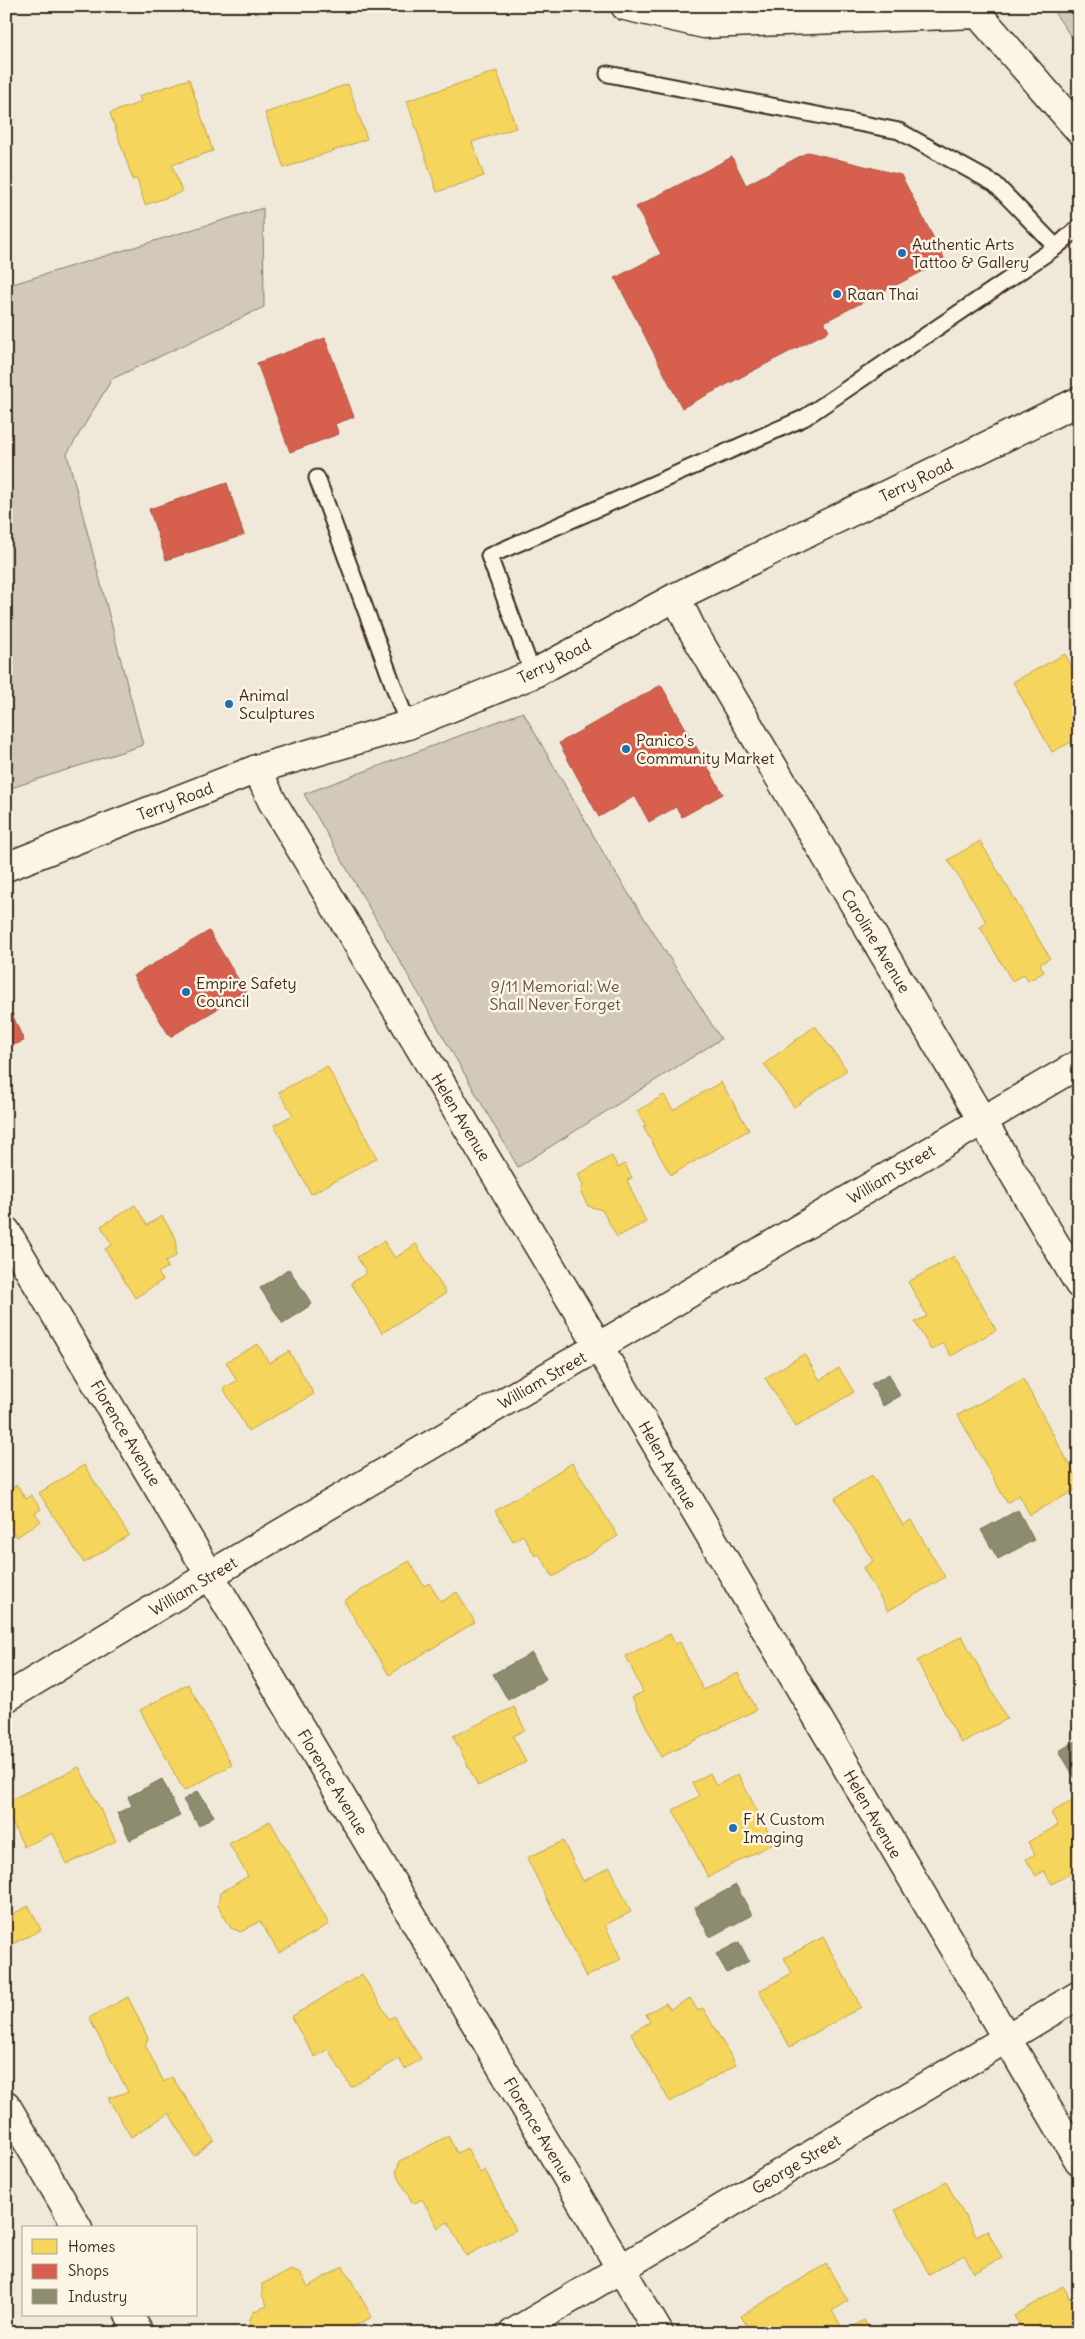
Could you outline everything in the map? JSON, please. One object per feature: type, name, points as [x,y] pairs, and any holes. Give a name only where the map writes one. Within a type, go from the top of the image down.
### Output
[{"type":"street","points":[[625,6],[704,24],[974,10],[1079,130]]},
{"type":"street","name":"Terry Road","points":[[6,867],[257,769],[408,725],[533,674],[676,597],[1078,402]]},
{"type":"street","name":"Caroline Avenue","points":[[676,597],[692,628],[1079,1284]]},
{"type":"street","name":"Helen Avenue","points":[[257,769],[277,810],[599,1347],[1005,2039],[1079,2161]]},
{"type":"street","name":"William Street","points":[[6,1698],[210,1575],[1079,1064]]},
{"type":"street","name":"Florence Avenue","points":[[6,1231],[659,2333]]},
{"type":"street","name":"George Street","points":[[513,2333],[1079,1996]]},
{"type":"street","points":[[6,2105],[77,2226]]},
{"type":"street","points":[[129,2316],[139,2333]]},
{"type":"lane","points":[[608,74],[899,131],[995,184],[1056,247]]},
{"type":"lane","points":[[533,674],[489,556],[804,418],[1056,247],[1079,227]]},
{"type":"lane","points":[[317,478],[408,725]]},
{"type":"green space","points":[[1050,6],[1079,6],[1079,48]]},
{"type":"green space","points":[[263,208],[264,307],[112,379],[67,454],[143,745],[8,789],[6,286]]},
{"type":"green space","name":"9/11 Memorial: We Shall Never Forget","points":[[523,712],[608,861],[721,1039],[518,1167],[304,794]]},
{"type":"building: Homes","points":[[497,71],[516,128],[472,142],[484,176],[437,192],[407,101]]},
{"type":"building: Homes","points":[[189,79],[213,151],[172,165],[182,192],[145,205],[137,179],[133,180],[110,113],[141,102],[139,96]]},
{"type":"building: Homes","points":[[348,84],[367,139],[284,168],[265,113]]},
{"type":"building: Homes","points":[[1065,654],[1079,679],[1079,738],[1052,752],[1013,682]]},
{"type":"building: Homes","points":[[980,841],[1050,958],[1040,964],[1044,972],[1028,981],[1024,974],[1012,981],[980,927],[987,923],[948,860]]},
{"type":"building: Homes","points":[[815,1026],[847,1070],[794,1107],[764,1064]]},
{"type":"building: Homes","points":[[327,1066],[377,1158],[311,1194],[274,1125],[293,1115],[279,1092]]},
{"type":"building: Homes","points":[[721,1082],[749,1130],[671,1175],[643,1127],[646,1126],[637,1111],[664,1095],[673,1110]]},
{"type":"building: Homes","points":[[612,1156],[618,1168],[625,1164],[632,1178],[627,1180],[646,1222],[617,1237],[602,1210],[588,1206],[581,1193],[583,1185],[578,1174]]},
{"type":"building: Homes","points":[[135,1205],[147,1225],[162,1216],[176,1238],[176,1256],[165,1262],[168,1267],[158,1273],[163,1280],[135,1298],[105,1249],[112,1245],[101,1226]]},
{"type":"building: Homes","points":[[384,1241],[395,1258],[416,1244],[446,1293],[382,1333],[351,1283],[367,1273],[357,1257]]},
{"type":"building: Homes","points":[[954,1256],[996,1330],[951,1356],[943,1343],[931,1350],[915,1322],[927,1316],[908,1282]]},
{"type":"building: Homes","points":[[258,1344],[269,1363],[289,1351],[314,1394],[248,1431],[223,1388],[237,1381],[226,1362]]},
{"type":"building: Homes","points":[[804,1354],[820,1380],[839,1368],[854,1392],[796,1427],[765,1378]]},
{"type":"building: Homes","points":[[1023,1379],[1079,1482],[1079,1488],[1030,1515],[1019,1495],[1007,1503],[958,1415]]},
{"type":"building: Homes","points":[[572,1463],[618,1536],[553,1577],[539,1554],[535,1556],[523,1535],[513,1541],[495,1511]]},
{"type":"building: Homes","points":[[84,1465],[129,1535],[84,1563],[39,1493]]},
{"type":"building: Homes","points":[[872,1475],[903,1525],[911,1520],[945,1577],[888,1611],[863,1568],[873,1561],[835,1498]]},
{"type":"building: Homes","points":[[17,1485],[26,1499],[31,1495],[41,1509],[35,1513],[41,1521],[17,1537],[6,1523],[6,1492]]},
{"type":"building: Homes","points":[[409,1561],[424,1586],[429,1583],[441,1602],[457,1592],[475,1622],[389,1675],[344,1601]]},
{"type":"building: Homes","points":[[670,1634],[675,1644],[680,1642],[703,1690],[738,1673],[756,1710],[661,1757],[632,1697],[643,1692],[626,1656]]},
{"type":"building: Homes","points":[[962,1636],[1007,1719],[961,1743],[917,1661]]},
{"type":"building: Homes","points":[[188,1684],[232,1765],[184,1791],[140,1710]]},
{"type":"building: Homes","points":[[514,1707],[525,1730],[513,1736],[526,1762],[478,1786],[453,1736]]},
{"type":"building: Homes","points":[[79,1767],[116,1841],[67,1864],[53,1833],[24,1847],[6,1810],[6,1802]]},
{"type":"building: Homes","points":[[710,1773],[716,1786],[738,1774],[774,1843],[708,1877],[673,1810],[699,1796],[692,1783]]},
{"type":"building: Homes","points":[[1079,1796],[1079,1868],[1052,1884],[1044,1871],[1036,1876],[1026,1859],[1035,1854],[1028,1842],[1058,1825],[1051,1813]]},
{"type":"building: Homes","points":[[270,1821],[329,1924],[279,1953],[260,1921],[241,1932],[231,1928],[218,1906],[220,1893],[248,1876],[229,1844]]},
{"type":"building: Homes","points":[[563,1841],[583,1881],[610,1867],[631,1912],[605,1925],[621,1959],[586,1977],[527,1858]]},
{"type":"building: Homes","points":[[29,1906],[41,1930],[6,1947],[6,1917]]},
{"type":"building: Homes","points":[[823,1937],[861,2007],[790,2047],[759,1991],[792,1973],[784,1958]]},
{"type":"building: Homes","points":[[362,1974],[389,2019],[394,2016],[421,2059],[405,2069],[399,2059],[351,2087],[328,2049],[315,2057],[291,2017]]},
{"type":"building: Homes","points":[[128,1997],[148,2038],[145,2045],[164,2082],[172,2077],[214,2140],[194,2156],[169,2113],[131,2137],[108,2098],[128,2092],[89,2018]]},
{"type":"building: Homes","points":[[690,1998],[698,2011],[703,2008],[736,2065],[670,2102],[631,2033],[650,2022],[646,2014],[666,2003],[670,2009]]},
{"type":"building: Homes","points":[[448,2136],[457,2153],[467,2148],[480,2173],[485,2170],[516,2230],[466,2256],[448,2222],[438,2228],[422,2199],[413,2204],[396,2172],[400,2161]]},
{"type":"building: Homes","points":[[946,2182],[976,2236],[987,2230],[1002,2258],[974,2273],[964,2255],[929,2274],[895,2210]]},
{"type":"building: Homes","points":[[826,2264],[848,2301],[832,2311],[845,2332],[864,2320],[872,2333],[751,2333],[741,2316]]},
{"type":"building: Homes","points":[[343,2266],[372,2317],[341,2333],[255,2333],[249,2322],[253,2312],[267,2306],[262,2295],[262,2284],[291,2270],[301,2274],[308,2287]]},
{"type":"building: Homes","points":[[1063,2286],[1079,2312],[1079,2333],[1024,2333],[1014,2316]]},
{"type":"building: Shops","points":[[808,152],[901,175],[945,260],[824,322],[829,331],[682,408],[615,278],[661,254],[636,207],[732,157],[746,185]]},
{"type":"building: Shops","points":[[325,338],[354,417],[335,424],[339,434],[290,452],[257,363]]},
{"type":"building: Shops","points":[[227,483],[244,535],[166,560],[149,509]]},
{"type":"building: Shops","points":[[661,685],[723,794],[682,817],[676,807],[649,822],[635,796],[599,817],[559,743]]},
{"type":"building: Shops","points":[[209,931],[246,992],[170,1037],[133,976]]},
{"type":"building: Shops","points":[[6,1000],[24,1041],[6,1048]]},
{"type":"building: Industry","points":[[1079,806],[1079,823],[1071,811]]},
{"type":"building: Industry","points":[[289,1269],[312,1304],[283,1324],[260,1288]]},
{"type":"building: Industry","points":[[889,1374],[900,1396],[883,1406],[871,1384]]},
{"type":"building: Industry","points":[[1018,1510],[1034,1540],[998,1559],[981,1530]]},
{"type":"building: Industry","points":[[532,1653],[546,1679],[508,1700],[493,1674]]},
{"type":"building: Industry","points":[[1079,1739],[1079,1785],[1059,1751]]},
{"type":"building: Industry","points":[[162,1779],[180,1816],[130,1840],[117,1813],[132,1806],[128,1797]]},
{"type":"building: Industry","points":[[198,1791],[214,1816],[199,1826],[183,1800]]},
{"type":"building: Industry","points":[[736,1885],[752,1915],[710,1937],[694,1908]]},
{"type":"building: Industry","points":[[739,1942],[749,1961],[727,1973],[716,1954]]},
{"type":"place","name":"Authentic Arts Tattoo & Gallery","points":[[902,253]]},
{"type":"place","name":"Raan Thai","points":[[837,294]]},
{"type":"place","name":"Animal Sculptures","points":[[229,704]]},
{"type":"place","name":"Panico's Community Market","points":[[626,749]]},
{"type":"place","name":"Empire Safety Council","points":[[186,992]]},
{"type":"place","name":"F K Custom Imaging","points":[[733,1828]]}]
